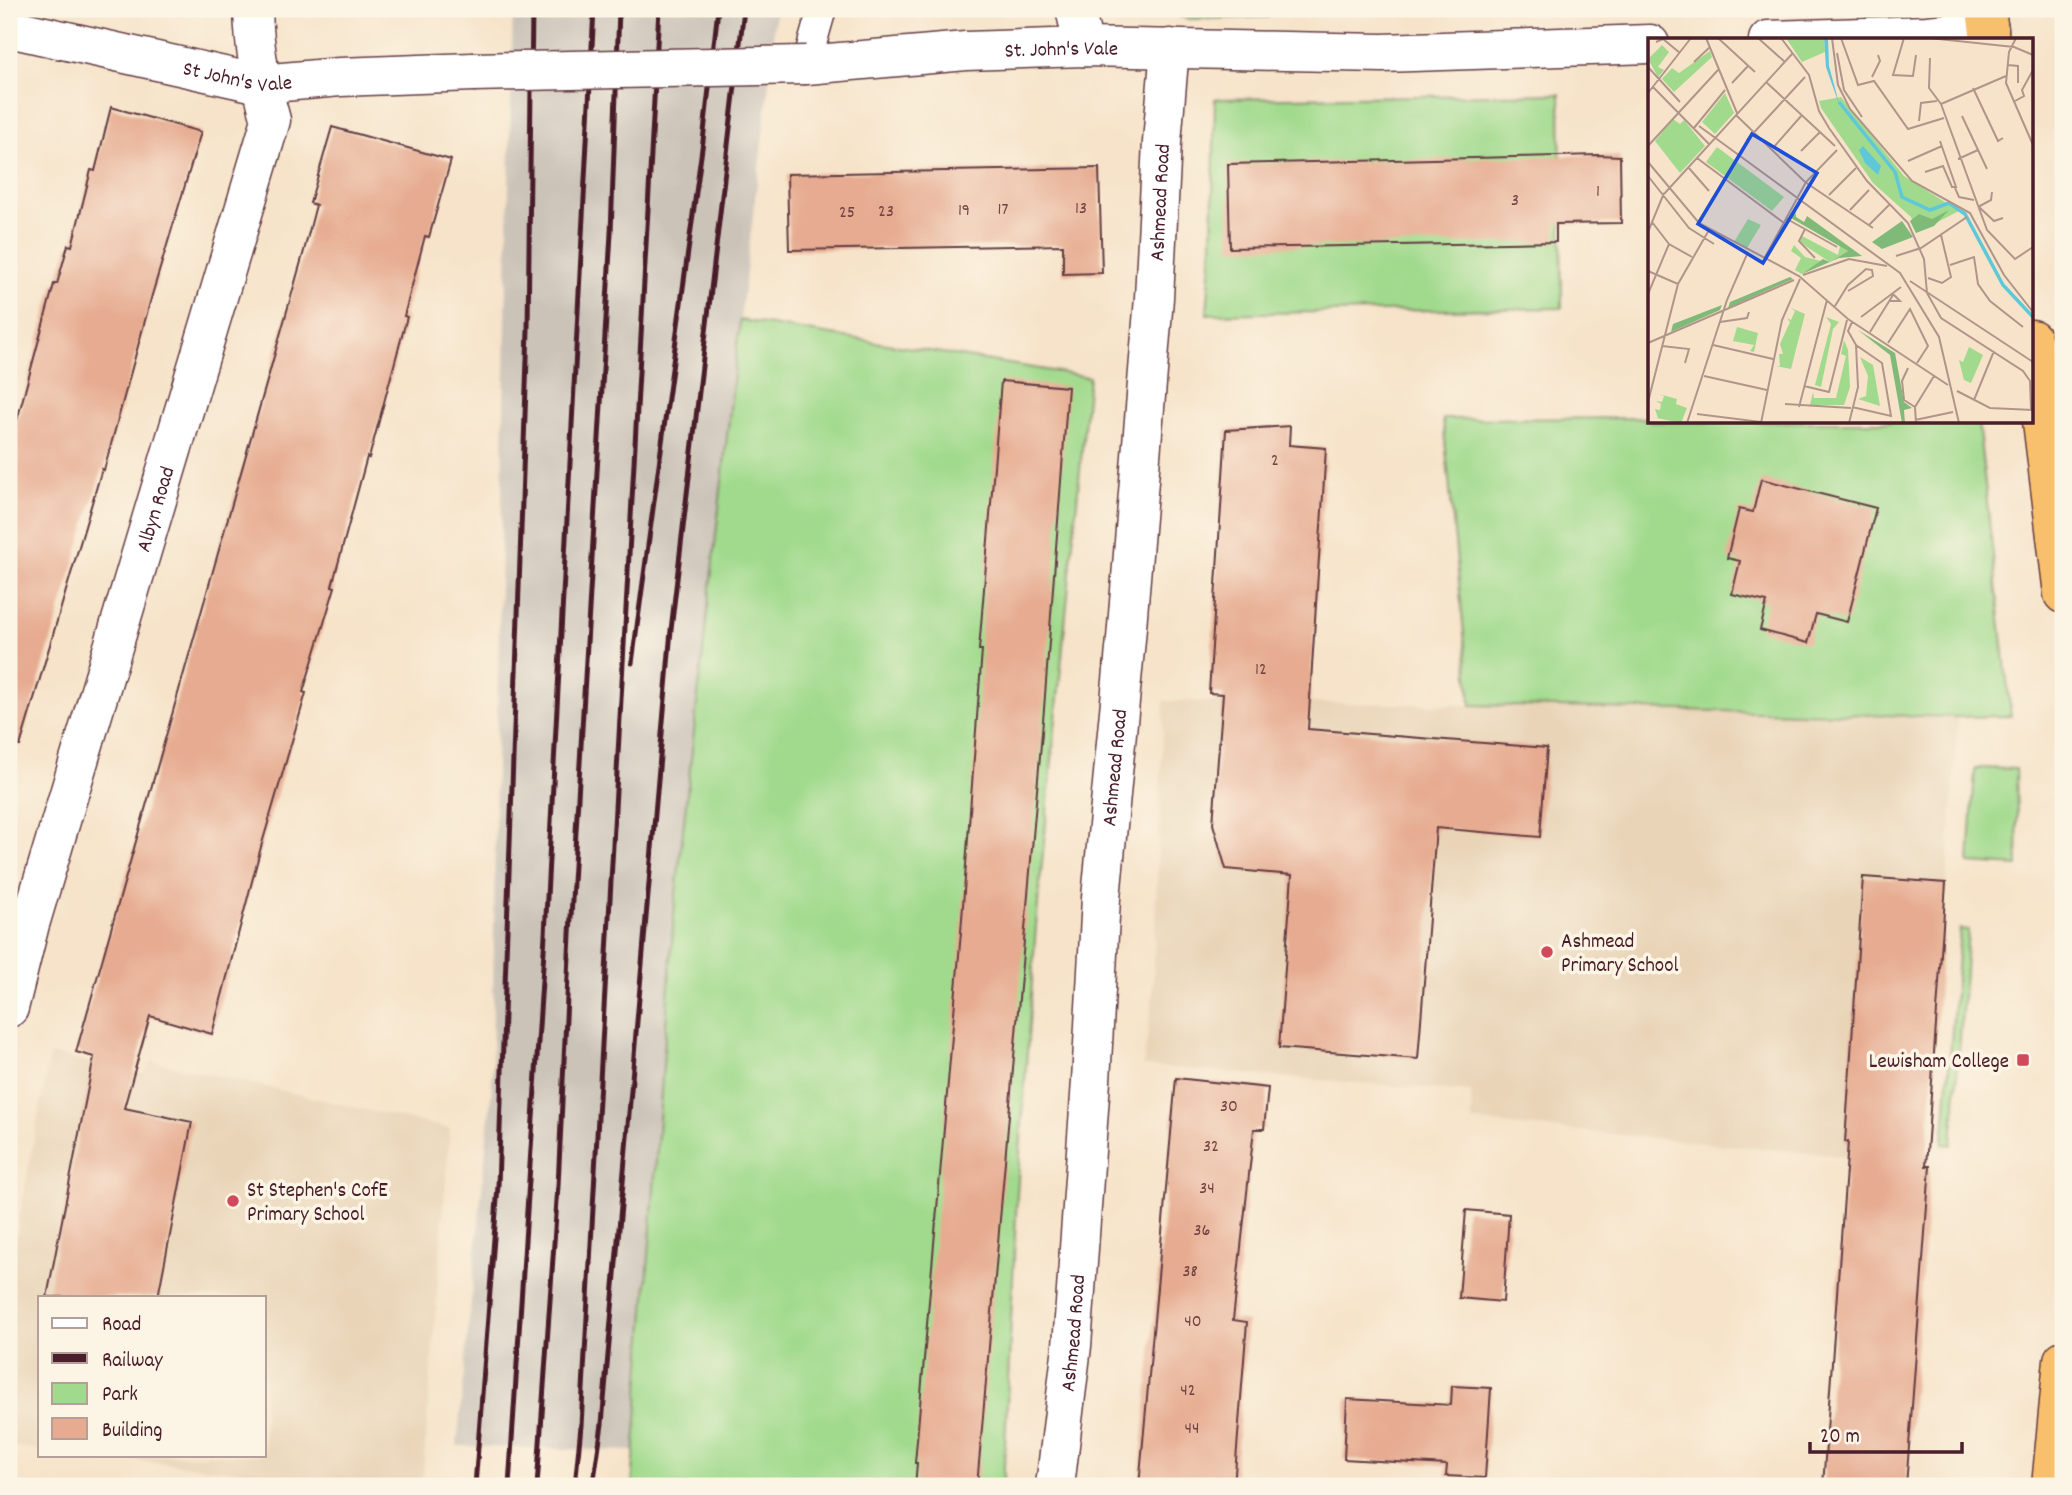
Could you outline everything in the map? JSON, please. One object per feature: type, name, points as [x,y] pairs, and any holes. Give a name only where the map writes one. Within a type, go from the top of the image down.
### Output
[{"type":"highway","points":[[2043,352],[2063,594]]},
{"type":"highway","points":[[2051,1486],[2063,1360]]},
{"type":"street","name":"Albyn Road","points":[[9,1007],[34,911],[271,120],[260,84],[253,46],[253,9]]},
{"type":"street","points":[[1075,9],[1084,47]]},
{"type":"street","points":[[1832,38],[1927,35],[1988,26]]},
{"type":"street","name":"St John's Vale","points":[[9,28],[260,84],[340,77],[472,72]]},
{"type":"street","name":"St. John's Vale","points":[[472,72],[806,65],[966,51],[1084,47],[1382,53],[1648,44]]},
{"type":"street","name":"Ashmead Road","points":[[1055,1486],[1072,1346],[1101,898],[1154,298],[1161,155],[1170,48]]},
{"type":"lane","points":[[806,65],[822,9]]},
{"type":"shaded area","points":[[513,9],[776,9],[675,902],[634,1451],[457,1446],[492,1086],[496,764]]},
{"type":"shaded area","name":"Ashmead Primary School","points":[[1164,701],[1471,705],[1958,717],[1927,1164],[1472,1121],[1471,1092],[1143,1066],[1152,1004]]},
{"type":"shaded area","name":"St Stephen's CofE Primary School","points":[[50,1054],[144,1074],[152,1061],[450,1129],[422,1486],[355,1486],[97,1456],[266,1456],[266,1296],[38,1296],[38,1450],[11,1446],[9,1273]]},
{"type":"green space","points":[[1158,9],[1269,9],[1268,17],[1188,19]]},
{"type":"green space","points":[[1560,94],[1562,308],[1207,314],[1212,246],[1215,99]]},
{"type":"green space","points":[[740,320],[1089,377],[1036,925],[1017,1194],[1003,1486],[632,1486],[675,902]]},
{"type":"green space","points":[[1648,418],[1648,424],[1978,424],[2011,716],[1471,705],[1443,419]]},
{"type":"green space","points":[[1975,768],[2016,769],[2018,866],[1969,863]]},
{"type":"green space","points":[[1960,929],[1968,930],[1952,1145],[1943,1144]]},
{"type":"green space","points":[[194,1474],[267,1486],[192,1486]]},
{"type":"building","points":[[111,107],[201,132],[152,295],[104,470],[102,469],[20,746],[9,744],[9,450],[54,284],[57,284],[68,245],[72,246],[91,170],[95,171]]},
{"type":"building","points":[[332,127],[451,160],[429,237],[425,236],[404,316],[407,317],[332,586],[335,587],[303,692],[306,693],[261,847],[212,1034],[150,1016],[124,1108],[192,1122],[158,1296],[47,1296],[94,1057],[76,1052],[304,251],[316,205],[310,203]]},
{"type":"building","points":[[1620,156],[1621,223],[1556,224],[1556,242],[1230,248],[1228,164]]},
{"type":"building","points":[[1099,168],[1102,273],[1063,274],[1063,245],[789,250],[787,174]]},
{"type":"building","points":[[1001,381],[1068,387],[1044,709],[977,1486],[915,1486],[961,932],[982,650],[979,650]]},
{"type":"building","points":[[1290,426],[1289,445],[1326,448],[1308,729],[1547,748],[1540,837],[1436,828],[1418,1059],[1279,1048],[1292,875],[1226,869],[1213,824],[1223,694],[1209,693],[1226,430]]},
{"type":"building","points":[[1761,479],[1876,508],[1847,622],[1816,614],[1808,643],[1760,630],[1767,602],[1732,594],[1740,561],[1727,558],[1739,509],[1753,512]]},
{"type":"building","points":[[1863,877],[1946,883],[1926,1166],[1930,1166],[1906,1486],[1823,1486],[1848,1142],[1845,1142]]},
{"type":"building","points":[[1176,1078],[1268,1088],[1264,1129],[1254,1129],[1233,1320],[1247,1322],[1234,1486],[1139,1486]]},
{"type":"building","points":[[1466,1210],[1509,1214],[1503,1302],[1459,1298]]},
{"type":"building","points":[[1452,1386],[1491,1388],[1485,1478],[1446,1476],[1447,1465],[1344,1459],[1347,1399],[1451,1405]]},
{"type":"railway","points":[[475,1486],[498,1186],[528,330],[532,9]]},
{"type":"railway","points":[[509,1486],[545,935],[594,9]]},
{"type":"railway","points":[[537,1486],[558,1186],[611,233],[619,9]]},
{"type":"railway","points":[[575,1486],[581,1426],[659,9]]},
{"type":"railway","points":[[632,663],[703,141],[718,9]]},
{"type":"railway","points":[[593,1486],[602,1424],[671,630],[744,9]]},
{"type":"place","name":"Ashmead Primary School","points":[[1547,952]]},
{"type":"place","name":"Lewisham College","points":[[2023,1060]]},
{"type":"place","name":"St Stephen's CofE Primary School","points":[[233,1201]]}]
